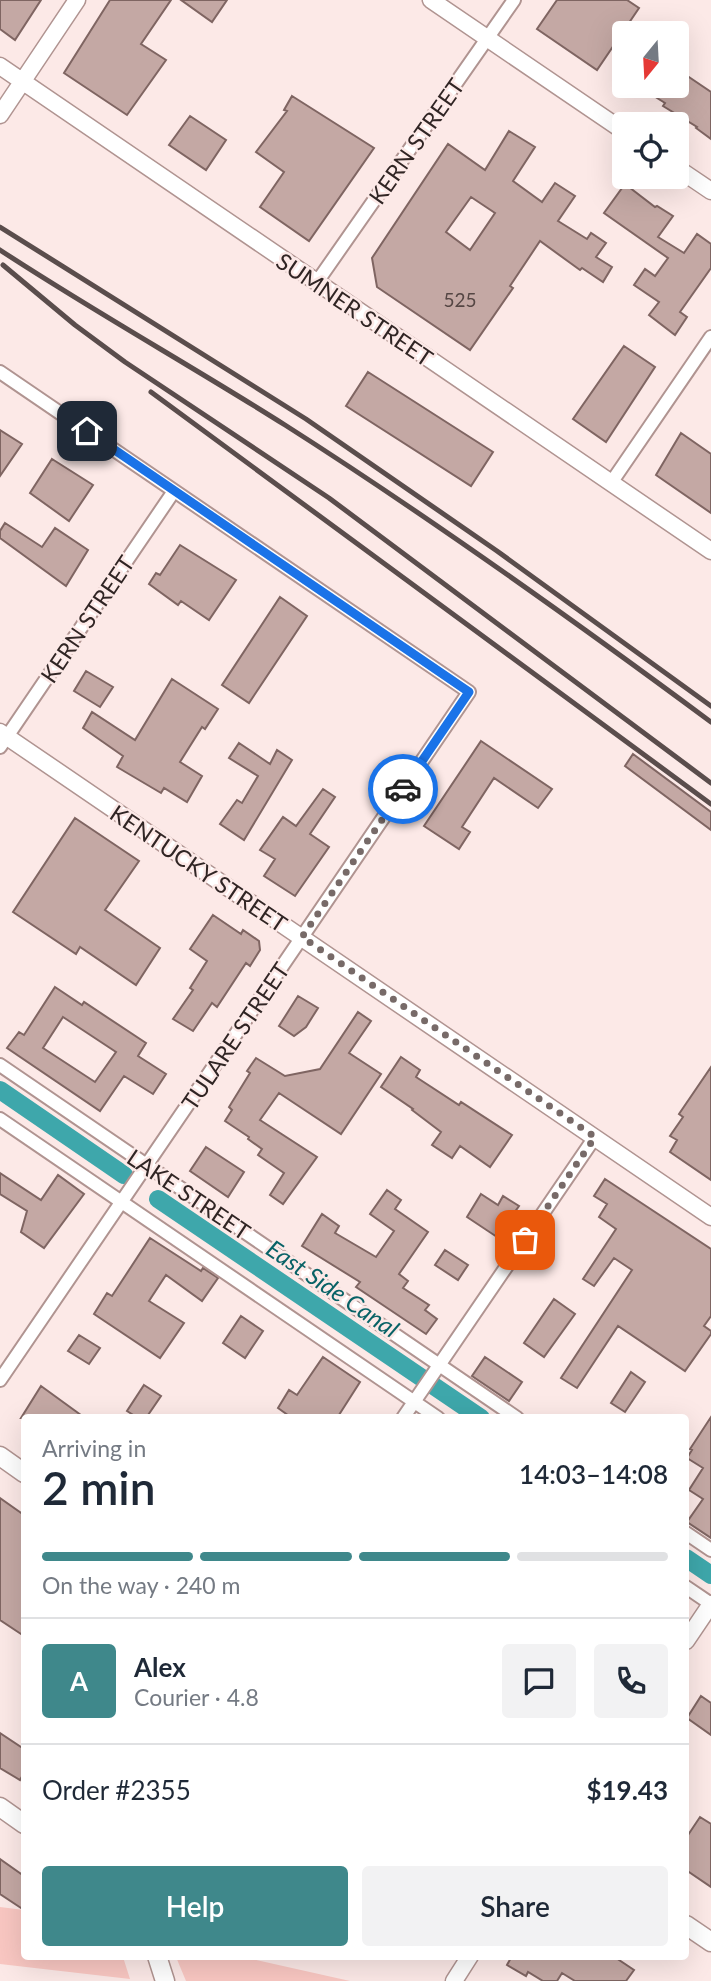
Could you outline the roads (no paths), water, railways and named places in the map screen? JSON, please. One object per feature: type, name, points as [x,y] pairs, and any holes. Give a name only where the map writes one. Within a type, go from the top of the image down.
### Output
[{"type":"main road","points":[[0,1456],[21,1471]]},
{"type":"main road","points":[[0,1807],[21,1822]]},
{"type":"main road","points":[[689,1927],[711,1942]]},
{"type":"main road","points":[[158,1960],[165,1981]]},
{"type":"street","points":[[0,115],[77,0]]},
{"type":"street","points":[[431,0],[612,123]]},
{"type":"street","name":"KERN STREET","points":[[317,282],[514,0]]},
{"type":"street","name":"SUMNER STREET","points":[[0,66],[711,551]]},
{"type":"street","points":[[689,176],[711,191]]},
{"type":"street","points":[[611,483],[711,337]]},
{"type":"street","points":[[0,372],[174,491]]},
{"type":"street","name":"KERN STREET","points":[[2,738],[174,491]]},
{"type":"street","name":"TULARE STREET","points":[[0,1380],[469,692],[174,491]]},
{"type":"street","name":"KENTUCKY STREET","points":[[2,738],[302,937],[711,1217]]},
{"type":"street","name":"LAKE STREET","points":[[0,1065],[511,1414]]},
{"type":"street","name":"LAKE STREET","points":[[0,1119],[432,1414]]},
{"type":"street","points":[[406,1414],[595,1137]]},
{"type":"street","points":[[689,1535],[711,1550]]},
{"type":"street","points":[[689,1589],[711,1604],[689,1637]]},
{"type":"street","points":[[454,1981],[466,1960]]},
{"type":"waterway","name":"East Side Canal","points":[[0,1090],[124,1175]]},
{"type":"waterway","name":"East Side Canal","points":[[158,1199],[475,1414]]},
{"type":"waterway","name":"East Side Canal","points":[[689,1560],[711,1575]]},
{"type":"railway","points":[[0,227],[306,419],[497,551],[711,706]]},
{"type":"railway","points":[[0,250],[340,460],[501,570],[711,722]]},
{"type":"railway","points":[[3,265],[75,325],[125,362],[329,498],[711,783]]},
{"type":"railway","points":[[151,392],[711,804]]}]
